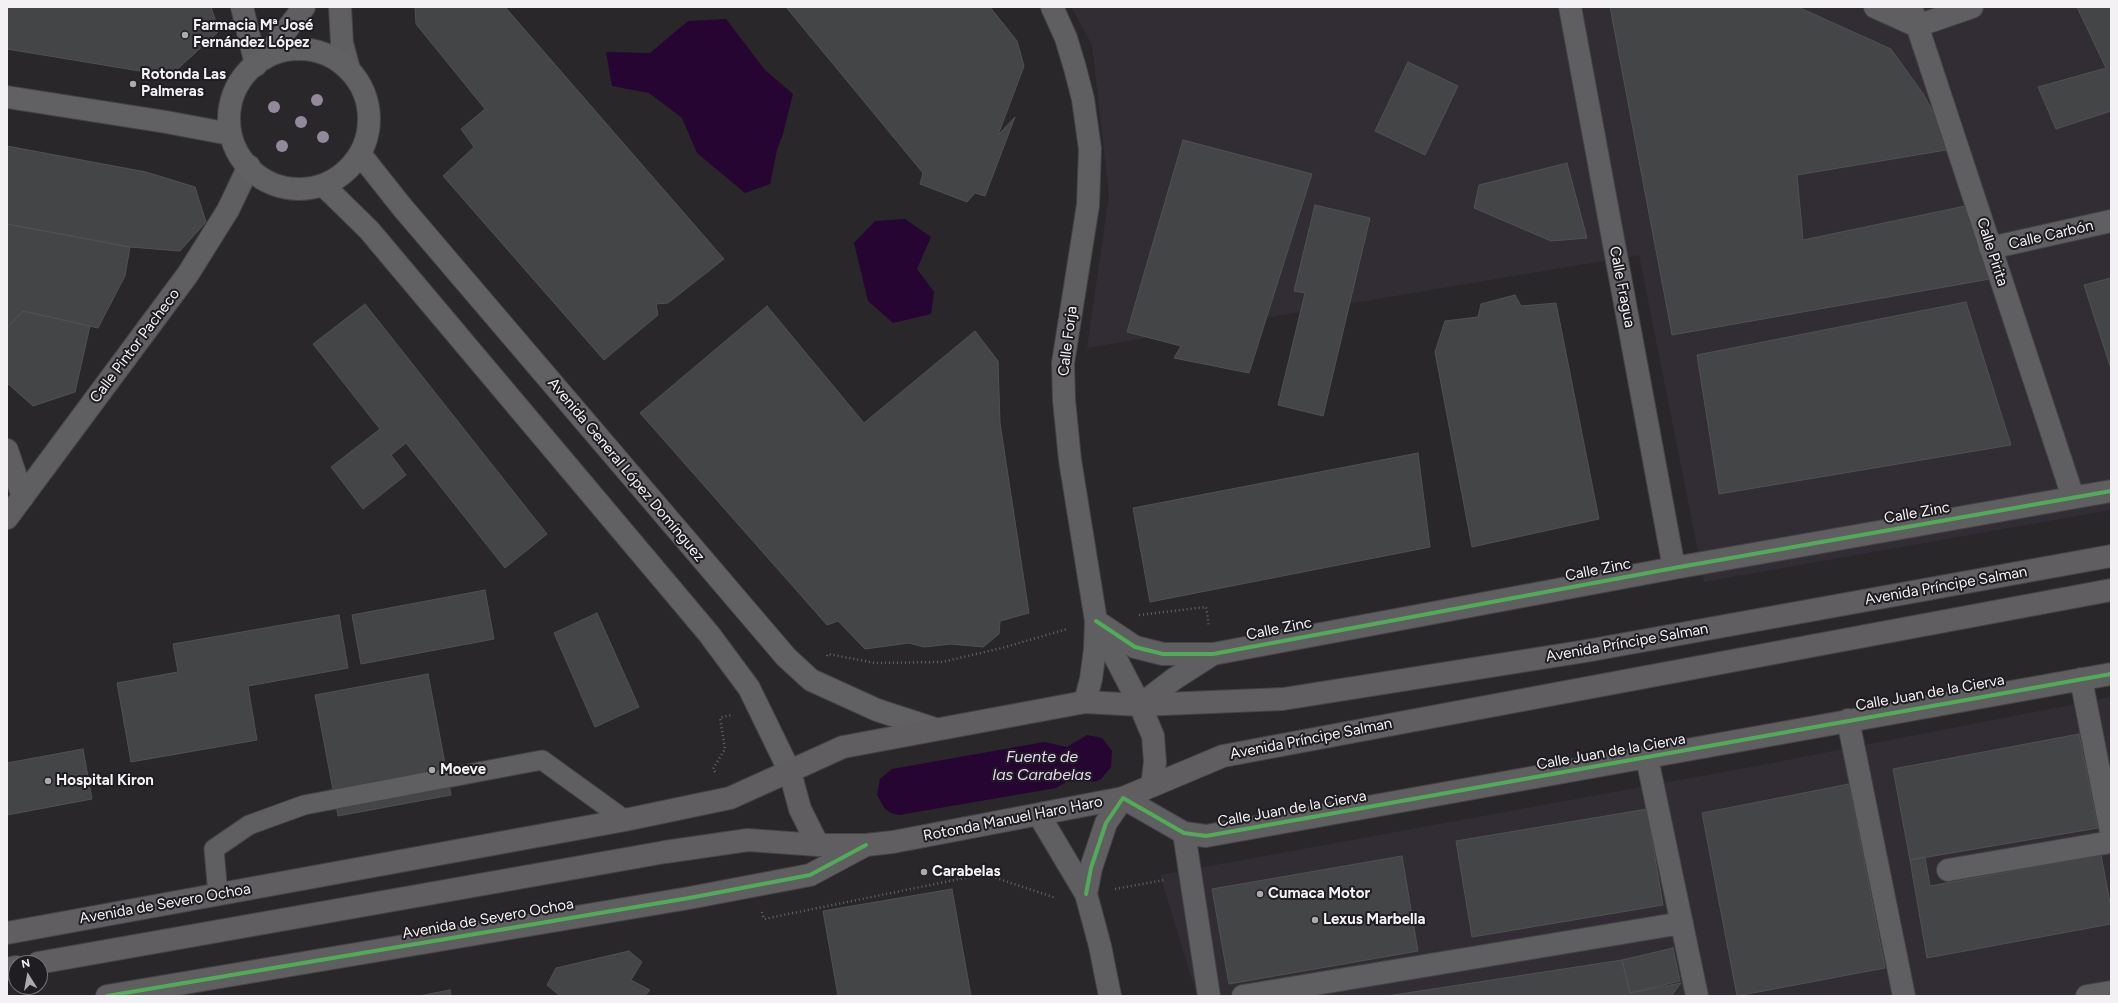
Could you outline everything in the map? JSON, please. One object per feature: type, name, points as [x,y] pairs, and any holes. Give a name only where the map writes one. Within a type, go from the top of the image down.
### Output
[{"type":"main road","points":[[286,50],[309,50],[330,56],[349,69],[362,87],[369,109],[368,132],[360,154],[344,173],[323,185],[300,189],[276,186],[255,174],[240,156],[230,134],[229,112],[235,90],[248,72],[261,61],[286,50]]},
{"type":"main road","points":[[7,97],[166,122],[230,134]]},
{"type":"main road","name":"Avenida General López Domínguez","points":[[360,154],[402,208],[786,657],[811,680],[877,710],[935,730]]},
{"type":"main road","points":[[323,185],[369,230],[709,634],[738,671],[790,772],[800,809],[818,845]]},
{"type":"main road","name":"Avenida Príncipe Salman","points":[[1140,706],[1283,699],[1586,651],[2111,556]]},
{"type":"main road","name":"Avenida Príncipe Salman","points":[[1152,786],[1223,756],[2111,590]]},
{"type":"main road","points":[[790,772],[819,756],[843,747],[1084,702],[1140,706],[1153,736],[1155,762],[1152,786]]},
{"type":"main road","name":"Avenida de Severo Ochoa","points":[[7,934],[625,820],[730,798],[790,772]]},
{"type":"main road","name":"Rotonda Manuel Haro Haro","points":[[818,845],[866,845],[893,842],[1123,798],[1152,786]]},
{"type":"main road","points":[[48,961],[672,851],[748,840],[818,845]]},
{"type":"street","points":[[242,7],[261,61]]},
{"type":"street","points":[[261,61],[304,7]]},
{"type":"street","points":[[340,7],[342,43],[349,69]]},
{"type":"street","name":"Calle Forja","points":[[1052,7],[1066,38],[1075,68],[1083,99],[1090,149],[1088,205],[1063,362],[1064,400],[1070,460],[1096,621],[1095,649],[1091,679],[1084,702]]},
{"type":"street","name":"Calle Fragua","points":[[1570,7],[1674,568]]},
{"type":"street","points":[[1875,7],[1914,16],[1972,7]]},
{"type":"street","name":"Calle Pirita","points":[[1914,16],[2073,497]]},
{"type":"street","name":"Calle Pintor Pacheco","points":[[7,518],[188,274],[228,210],[249,166]]},
{"type":"street","name":"Calle Carbón","points":[[1990,248],[2111,221]]},
{"type":"street","points":[[7,450],[22,497]]},
{"type":"street","name":"Calle Zinc","points":[[1096,621],[1135,647],[1163,654],[1213,654],[1674,568],[2111,490]]},
{"type":"street","points":[[1096,621],[1140,706]]},
{"type":"street","name":"Calle Zinc","points":[[1140,706],[1174,679],[1213,654]]},
{"type":"street","name":"Calle Juan de la Cierva","points":[[1123,798],[1184,833],[1206,836],[2111,674]]},
{"type":"street","points":[[2081,679],[2111,832]]},
{"type":"street","points":[[1848,720],[1904,996]]},
{"type":"street","points":[[1647,758],[1697,996]]},
{"type":"street","points":[[1086,894],[1091,868],[1106,823],[1123,798]]},
{"type":"street","points":[[1039,815],[1086,894],[1100,946],[1110,996]]},
{"type":"street","points":[[1184,833],[1209,996]]},
{"type":"street","points":[[1948,870],[2111,842]]},
{"type":"street","name":"Avenida de Severo Ochoa","points":[[107,996],[810,875],[866,845]]},
{"type":"street","points":[[1243,996],[1682,923]]},
{"type":"street","points":[[2087,996],[2111,992]]},
{"type":"lane","points":[[218,895],[214,848],[249,825],[304,805],[542,760],[625,820]]},
{"type":"path","points":[[811,680],[828,654],[875,663],[942,662],[1002,648],[1096,621],[1206,607],[1213,654]]},
{"type":"path","points":[[730,798],[714,769],[725,749],[720,718],[758,709]]},
{"type":"path","points":[[757,885],[764,919],[984,874],[1058,899],[1086,894]]},
{"type":"shaded area","points":[[1071,7],[2111,7],[2111,510],[1704,582],[1639,255],[1087,348],[1109,195],[1092,45]]},
{"type":"shaded area","points":[[2111,697],[2111,996],[1197,996],[1160,875],[1756,766]]},
{"type":"water","points":[[726,19],[765,70],[793,94],[783,134],[777,150],[770,184],[745,193],[697,153],[682,118],[649,93],[612,86],[606,52],[650,53],[688,21]]},
{"type":"water","points":[[905,219],[931,237],[917,269],[934,292],[931,314],[893,323],[868,301],[854,243],[875,221]]},
{"type":"water","name":"Fuente de las Carabelas","points":[[1087,735],[1102,738],[1112,751],[1111,767],[1101,779],[1094,782],[1074,777],[1056,788],[899,815],[891,813],[885,809],[877,795],[880,779],[892,769],[1044,742],[1067,747]]},
{"type":"building","points":[[7,7],[211,7],[219,31],[170,76],[7,49]]},
{"type":"building","points":[[415,7],[505,7],[724,259],[668,303],[656,304],[658,315],[604,360],[443,176],[474,147],[461,129],[485,109],[416,24]]},
{"type":"building","points":[[786,7],[990,7],[1017,41],[1024,66],[998,135],[1015,117],[985,196],[975,193],[967,202],[920,184],[923,173]]},
{"type":"building","points":[[1610,7],[1798,7],[1891,49],[1924,95],[1952,149],[1797,175],[1803,240],[1965,206],[1990,279],[1672,335]]},
{"type":"building","points":[[2077,7],[2111,7],[2111,111],[2056,129],[2038,87],[2106,68]]},
{"type":"building","points":[[1408,62],[1458,86],[1425,155],[1375,131]]},
{"type":"building","points":[[1183,140],[1312,174],[1249,373],[1174,358],[1181,346],[1127,332]]},
{"type":"building","points":[[7,146],[146,172],[195,187],[206,222],[180,251],[130,247],[7,224]]},
{"type":"building","points":[[1567,163],[1587,238],[1551,241],[1474,208],[1479,185]]},
{"type":"building","points":[[1315,205],[1370,218],[1323,416],[1278,405],[1305,293],[1294,291]]},
{"type":"building","points":[[7,224],[130,247],[125,276],[98,328],[23,311],[7,328]]},
{"type":"building","points":[[2111,278],[2111,369],[2084,285]]},
{"type":"building","points":[[1515,295],[1521,306],[1556,303],[1599,519],[1472,547],[1435,352],[1445,321],[1478,317],[1481,304]]},
{"type":"building","points":[[1966,302],[2011,445],[1719,494],[1697,355]]},
{"type":"building","points":[[365,304],[547,534],[505,568],[406,443],[391,455],[406,475],[363,509],[331,467],[380,429],[313,344]]},
{"type":"building","points":[[767,306],[864,423],[975,331],[998,361],[1000,423],[1029,613],[1000,621],[999,634],[983,647],[951,644],[924,647],[909,643],[865,649],[838,621],[827,625],[640,413]]},
{"type":"building","points":[[23,311],[90,326],[75,392],[33,406],[7,383],[7,328]]},
{"type":"building","points":[[1418,453],[1430,547],[1150,602],[1133,508]]},
{"type":"building","points":[[485,590],[494,639],[361,664],[352,615]]},
{"type":"building","points":[[597,613],[639,707],[595,727],[554,633]]},
{"type":"building","points":[[339,615],[348,668],[248,686],[257,740],[131,762],[117,683],[178,672],[173,644]]},
{"type":"building","points":[[428,674],[451,795],[338,816],[315,695]]},
{"type":"building","points":[[2079,734],[2098,828],[1910,860],[1893,769]]},
{"type":"building","name":"Hospital Kiron","points":[[83,749],[92,799],[7,815],[7,763]]},
{"type":"building","points":[[1849,784],[1885,968],[1737,996],[1702,813]]},
{"type":"building","points":[[1647,809],[1663,905],[1472,937],[1456,841]]},
{"type":"building","points":[[2101,855],[2111,908],[2111,924],[1927,958],[1910,860],[1925,857],[1930,886]]},
{"type":"building","name":"Lexus Marbella","points":[[1402,856],[1418,951],[1229,984],[1212,889]]},
{"type":"building","points":[[952,889],[971,996],[838,996],[823,911]]},
{"type":"building","points":[[1673,948],[1680,981],[1630,993],[1622,960]]},
{"type":"building","points":[[629,951],[642,962],[631,980],[650,990],[645,996],[560,996],[547,985],[556,968]]},
{"type":"building","points":[[1622,960],[1630,993],[1681,983],[1672,995],[1668,996],[1387,996]]},
{"type":"building","points":[[450,990],[451,996],[419,996]]},
{"type":"cycle path","points":[[1096,621],[1135,647],[1163,654],[1213,654],[1674,568],[2111,491]]},
{"type":"cycle path","points":[[1086,894],[1091,868],[1106,823],[1123,798],[1184,833],[1206,836],[2111,674]]},
{"type":"cycle path","points":[[107,996],[689,898],[810,875],[866,845]]},
{"type":"place","name":"Farmacia Mª José Fernández López","points":[[185,35]]},
{"type":"place","name":"Rotonda Las Palmeras","points":[[133,84]]},
{"type":"place","name":"Moeve","points":[[432,770]]},
{"type":"place","name":"Hospital Kiron","points":[[48,781]]},
{"type":"place","name":"Carabelas","points":[[924,872]]},
{"type":"place","name":"Cumaca Motor","points":[[1260,894]]},
{"type":"place","name":"Lexus Marbella","points":[[1315,920]]}]
